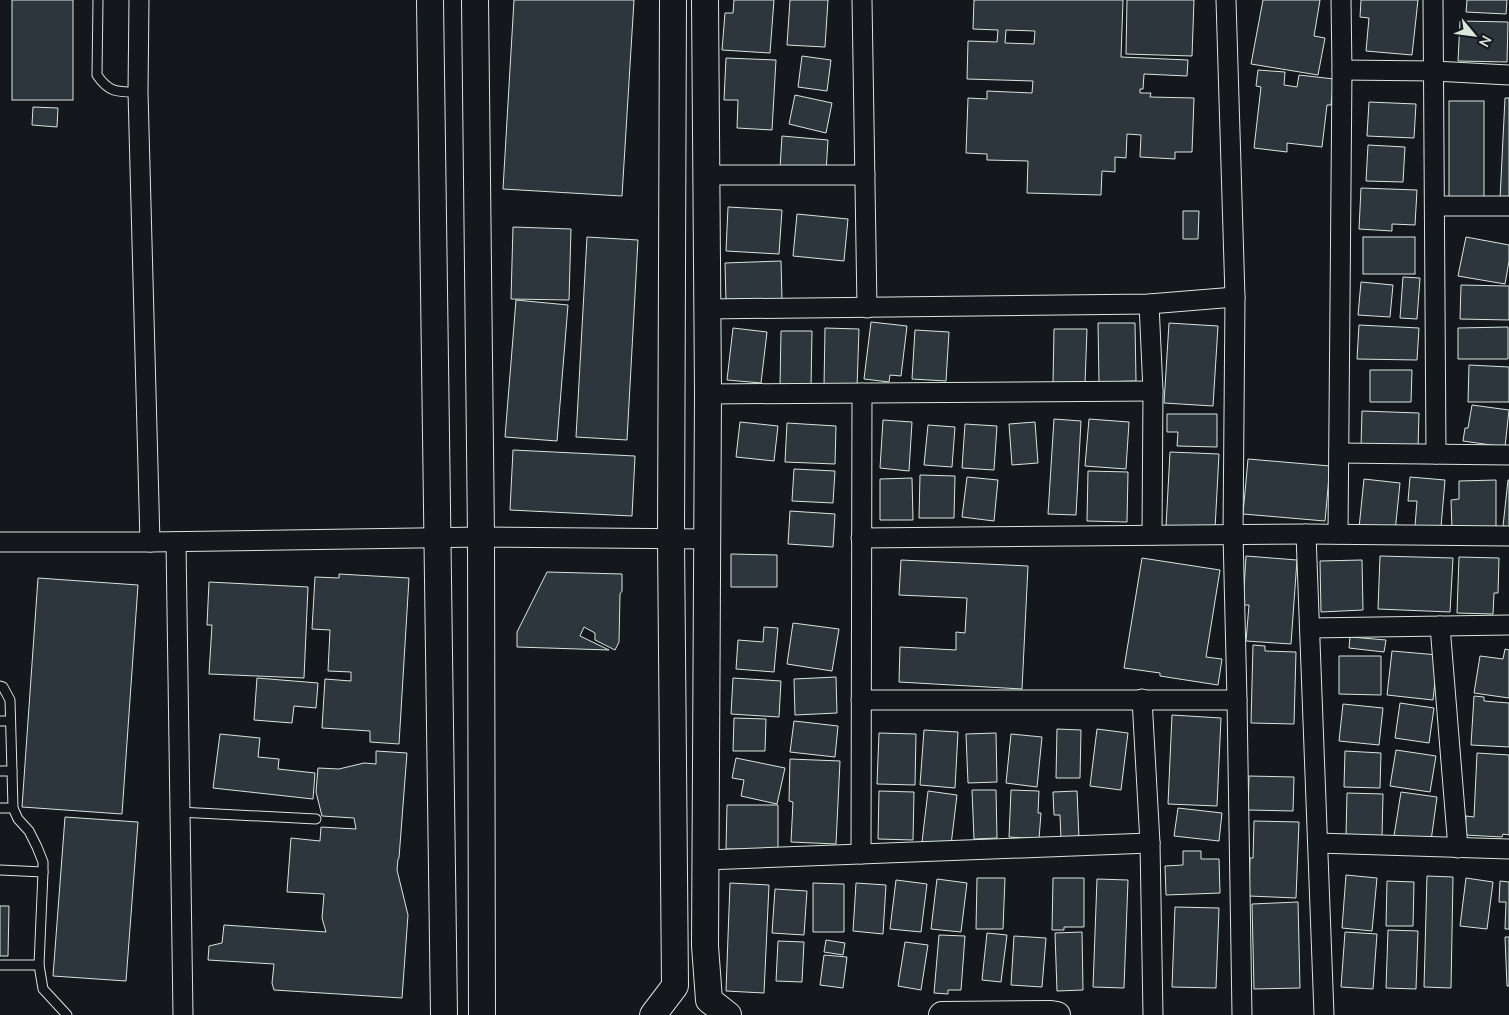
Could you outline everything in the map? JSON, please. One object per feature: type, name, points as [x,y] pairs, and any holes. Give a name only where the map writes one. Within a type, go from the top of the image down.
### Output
[{"type":"street","points":[[139,0],[138,92],[150,542]]},
{"type":"street","points":[[430,0],[444,1015]]},
{"type":"street","points":[[475,0],[481,537],[482,1015]]},
{"type":"street","points":[[653,1015],[675,986],[671,539],[673,0]]},
{"type":"street","points":[[705,0],[708,394],[705,946],[709,1000],[728,1015]]},
{"type":"street","points":[[862,0],[866,308]]},
{"type":"street","points":[[1226,0],[1235,297],[1233,534],[1242,1015]]},
{"type":"street","points":[[1338,534],[1341,0]]},
{"type":"street","points":[[1434,0],[1436,454]]},
{"type":"street","points":[[1342,70],[1434,71],[1509,75]]},
{"type":"street","points":[[706,175],[865,175]]},
{"type":"street","points":[[1435,206],[1509,206]]},
{"type":"street","points":[[707,310],[1149,304],[1235,297]]},
{"type":"street","points":[[1149,304],[1153,391],[1152,535]]},
{"type":"street","points":[[708,394],[1153,391]]},
{"type":"street","points":[[860,854],[862,393]]},
{"type":"street","points":[[1339,453],[1509,455]]},
{"type":"street","points":[[861,538],[1233,534],[1509,536]]},
{"type":"street","points":[[1306,534],[1324,1015]]},
{"type":"street","points":[[0,542],[176,542],[481,537],[707,538]]},
{"type":"street","points":[[176,542],[183,1015]]},
{"type":"street","points":[[1310,628],[1509,625]]},
{"type":"street","points":[[1440,626],[1458,848]]},
{"type":"street","points":[[861,700],[1237,700]]},
{"type":"street","points":[[1142,700],[1150,844],[1153,1015]]},
{"type":"street","points":[[1318,843],[1509,849]]},
{"type":"street","points":[[706,860],[1150,844]]},
{"type":"street","points":[[442,926],[482,924]]},
{"type":"street","points":[[942,1015],[1057,1015]]},
{"type":"lane","points":[[98,0],[97,75],[104,85],[118,92],[138,92]]},
{"type":"lane","points":[[0,686],[3,687],[10,700],[13,808],[18,819],[29,831],[43,862],[39,965],[43,989],[66,1015]]},
{"type":"lane","points":[[0,721],[10,721]]},
{"type":"lane","points":[[0,771],[12,772]]},
{"type":"lane","points":[[0,808],[13,808]]},
{"type":"lane","points":[[179,812],[316,819]]},
{"type":"lane","points":[[0,870],[43,872]]},
{"type":"lane","points":[[0,965],[39,965]]},
{"type":"building","points":[[12,0],[73,0],[73,100],[12,100]]},
{"type":"building","points":[[514,0],[634,0],[622,196],[503,189]]},
{"type":"building","points":[[734,0],[774,0],[770,53],[722,50],[725,13],[733,13]]},
{"type":"building","points":[[790,0],[828,0],[825,47],[787,45]]},
{"type":"building","points":[[974,0],[1123,0],[1121,57],[1188,60],[1187,76],[1144,74],[1143,89],[1140,89],[1140,93],[1151,93],[1150,97],[1194,98],[1192,152],[1175,152],[1175,159],[1140,157],[1141,135],[1127,134],[1126,158],[1115,157],[1115,172],[1102,171],[1101,195],[1027,193],[1028,161],[987,160],[987,154],[966,153],[968,98],[987,99],[987,91],[1032,93],[1033,81],[967,79],[968,41],[997,42],[998,30],[973,29]],"holes":[[[1006,30],[1035,31],[1034,44],[1005,43]]]},
{"type":"building","points":[[1127,0],[1194,0],[1192,56],[1126,54]]},
{"type":"building","points":[[1263,0],[1320,0],[1314,36],[1325,38],[1318,75],[1251,64]]},
{"type":"building","points":[[1361,0],[1418,0],[1412,55],[1366,51],[1369,18],[1360,17]]},
{"type":"building","points":[[1467,0],[1507,0],[1506,14],[1466,12]]},
{"type":"building","points":[[1460,21],[1508,22],[1507,62],[1458,61]]},
{"type":"building","points":[[802,56],[831,60],[827,91],[798,87]]},
{"type":"building","points":[[726,58],[776,60],[772,130],[737,128],[738,100],[724,100]]},
{"type":"building","points":[[1258,70],[1285,72],[1284,85],[1297,87],[1299,75],[1334,79],[1331,105],[1327,105],[1322,147],[1287,143],[1287,152],[1254,148],[1261,87],[1256,86]]},
{"type":"building","points":[[795,95],[832,103],[826,133],[789,124]]},
{"type":"building","points":[[1505,98],[1509,98],[1509,199],[1500,199]]},
{"type":"building","points":[[1449,101],[1484,101],[1484,202],[1449,202]]},
{"type":"building","points":[[1369,102],[1416,104],[1414,138],[1367,136]]},
{"type":"building","points":[[33,107],[58,108],[57,127],[32,125]]},
{"type":"building","points":[[782,136],[828,140],[826,172],[780,168]]},
{"type":"building","points":[[1368,145],[1405,147],[1403,182],[1366,181]]},
{"type":"building","points":[[1361,188],[1417,190],[1415,225],[1392,224],[1392,231],[1359,229]]},
{"type":"building","points":[[728,207],[782,210],[779,254],[726,251]]},
{"type":"building","points":[[1183,211],[1199,211],[1198,239],[1183,239]]},
{"type":"building","points":[[797,214],[848,219],[844,261],[793,256]]},
{"type":"building","points":[[513,227],[571,229],[569,300],[511,299]]},
{"type":"building","points":[[587,237],[638,240],[627,440],[576,437]]},
{"type":"building","points":[[1363,237],[1415,237],[1415,274],[1363,274]]},
{"type":"building","points":[[1466,237],[1509,245],[1509,261],[1505,284],[1458,276]]},
{"type":"building","points":[[781,261],[782,300],[726,302],[725,263]]},
{"type":"building","points":[[1403,277],[1420,278],[1417,319],[1400,318]]},
{"type":"building","points":[[1361,282],[1393,285],[1390,317],[1358,315]]},
{"type":"building","points":[[1461,285],[1509,286],[1509,320],[1460,319]]},
{"type":"building","points":[[516,300],[568,305],[557,441],[505,437]]},
{"type":"building","points":[[871,322],[907,326],[901,376],[890,375],[889,382],[864,379]]},
{"type":"building","points":[[1098,323],[1135,323],[1136,381],[1099,382]]},
{"type":"building","points":[[1169,323],[1218,326],[1213,406],[1164,403]]},
{"type":"building","points":[[1359,325],[1419,328],[1417,360],[1357,359]]},
{"type":"building","points":[[1508,327],[1508,359],[1458,359],[1458,328]]},
{"type":"building","points":[[733,328],[767,332],[761,383],[727,380]]},
{"type":"building","points":[[825,328],[859,329],[857,388],[824,387]]},
{"type":"building","points":[[1054,329],[1087,329],[1085,384],[1053,383]]},
{"type":"building","points":[[915,330],[949,332],[946,381],[912,379]]},
{"type":"building","points":[[781,331],[812,331],[811,387],[780,386]]},
{"type":"building","points":[[1469,365],[1509,367],[1509,402],[1468,402]]},
{"type":"building","points":[[1370,370],[1412,370],[1411,402],[1370,402]]},
{"type":"building","points":[[1472,405],[1509,410],[1505,447],[1463,441],[1465,428],[1468,428]]},
{"type":"building","points":[[1362,411],[1419,413],[1418,449],[1361,447]]},
{"type":"building","points":[[1167,414],[1217,414],[1217,447],[1177,446],[1178,432],[1167,432]]},
{"type":"building","points":[[1054,419],[1081,421],[1076,515],[1048,514]]},
{"type":"building","points":[[1089,419],[1129,422],[1126,469],[1085,466]]},
{"type":"building","points":[[883,420],[912,422],[909,471],[880,468]]},
{"type":"building","points":[[740,422],[778,426],[774,461],[736,457]]},
{"type":"building","points":[[1035,422],[1038,463],[1012,465],[1009,424]]},
{"type":"building","points":[[787,423],[836,426],[835,464],[785,462]]},
{"type":"building","points":[[965,424],[997,426],[994,470],[962,468]]},
{"type":"building","points":[[928,425],[955,427],[952,467],[924,465]]},
{"type":"building","points":[[513,450],[635,456],[632,516],[510,510]]},
{"type":"building","points":[[1170,452],[1219,454],[1215,529],[1166,527]]},
{"type":"building","points":[[1248,459],[1330,466],[1325,521],[1243,514]]},
{"type":"building","points":[[794,469],[835,471],[833,503],[792,501]]},
{"type":"building","points":[[1088,471],[1128,472],[1127,522],[1087,521]]},
{"type":"building","points":[[920,475],[955,476],[954,518],[919,518]]},
{"type":"building","points":[[967,477],[998,480],[994,521],[962,517]]},
{"type":"building","points":[[1410,477],[1445,480],[1441,527],[1415,526],[1417,501],[1408,501]]},
{"type":"building","points":[[912,478],[913,520],[880,520],[880,479]]},
{"type":"building","points":[[1364,479],[1400,483],[1395,532],[1359,528]]},
{"type":"building","points":[[1496,480],[1496,528],[1452,529],[1451,500],[1459,499],[1459,481]]},
{"type":"building","points":[[1509,480],[1509,527],[1503,526]]},
{"type":"building","points":[[790,511],[835,514],[833,547],[788,544]]},
{"type":"building","points":[[731,554],[777,555],[777,587],[731,587]]},
{"type":"building","points":[[1246,556],[1297,560],[1291,644],[1246,641],[1249,605],[1243,605]]},
{"type":"building","points":[[1380,556],[1453,558],[1450,612],[1378,609]]},
{"type":"building","points":[[1459,557],[1499,558],[1498,593],[1494,593],[1493,614],[1457,613]]},
{"type":"building","points":[[1142,558],[1220,570],[1206,657],[1222,659],[1218,685],[1124,668]]},
{"type":"building","points":[[901,560],[1028,566],[1022,689],[899,682],[900,647],[956,650],[956,632],[965,633],[967,598],[899,595]]},
{"type":"building","points":[[1362,560],[1363,610],[1321,612],[1320,561]]},
{"type":"building","points":[[547,572],[622,574],[619,642],[615,650],[595,640],[595,633],[584,627],[580,636],[609,650],[517,647],[517,632]]},
{"type":"building","points":[[339,574],[409,578],[399,744],[370,742],[370,731],[322,728],[325,679],[351,681],[351,672],[328,671],[330,630],[312,629],[315,577],[339,578]]},
{"type":"building","points":[[38,578],[138,585],[122,814],[22,807]]},
{"type":"building","points":[[209,582],[308,587],[304,678],[209,674],[212,625],[207,625]]},
{"type":"building","points":[[793,623],[839,629],[832,671],[787,664]]},
{"type":"building","points":[[764,627],[778,628],[774,672],[736,669],[738,640],[763,642]]},
{"type":"building","points":[[1350,637],[1386,640],[1384,652],[1349,648]]},
{"type":"building","points":[[1253,645],[1265,646],[1265,651],[1296,652],[1294,724],[1251,723]]},
{"type":"building","points":[[1505,649],[1509,650],[1509,698],[1474,693],[1480,656],[1503,659]]},
{"type":"building","points":[[1392,651],[1438,655],[1433,700],[1387,695]]},
{"type":"building","points":[[1339,656],[1381,656],[1381,695],[1339,694]]},
{"type":"building","points":[[836,677],[837,713],[795,715],[794,679]]},
{"type":"building","points":[[257,678],[318,683],[316,708],[294,706],[292,723],[254,720]]},
{"type":"building","points":[[733,678],[781,681],[779,717],[731,714]]},
{"type":"building","points":[[1474,696],[1484,697],[1484,701],[1509,703],[1509,747],[1471,745]]},
{"type":"building","points":[[1400,703],[1434,708],[1429,743],[1395,738]]},
{"type":"building","points":[[1343,704],[1383,708],[1379,745],[1339,741]]},
{"type":"building","points":[[1172,715],[1221,718],[1217,806],[1168,804]]},
{"type":"building","points":[[734,718],[766,719],[765,751],[733,751]]},
{"type":"building","points":[[794,721],[838,726],[835,757],[790,752]]},
{"type":"building","points":[[1057,729],[1081,730],[1080,778],[1056,778]]},
{"type":"building","points":[[1097,729],[1128,733],[1121,790],[1090,786]]},
{"type":"building","points":[[924,730],[958,732],[955,788],[920,785]]},
{"type":"building","points":[[879,733],[916,734],[915,785],[877,784]]},
{"type":"building","points":[[996,733],[997,782],[968,783],[966,734]]},
{"type":"building","points":[[220,734],[260,738],[258,757],[279,759],[278,769],[315,773],[313,799],[213,788]]},
{"type":"building","points":[[1011,734],[1042,737],[1037,787],[1006,783]]},
{"type":"building","points":[[1396,750],[1436,756],[1430,792],[1390,786]]},
{"type":"building","points":[[376,751],[407,753],[397,870],[408,915],[402,998],[274,990],[272,983],[274,964],[208,960],[209,946],[222,943],[224,925],[326,932],[322,918],[324,894],[287,892],[291,838],[320,841],[321,827],[356,829],[354,818],[322,816],[316,792],[318,768],[339,769],[364,763],[376,764]]},
{"type":"building","points":[[1345,751],[1381,753],[1380,788],[1344,787]]},
{"type":"building","points":[[1477,753],[1509,755],[1509,835],[1503,834],[1502,837],[1465,835],[1466,816],[1474,817]]},
{"type":"building","points":[[736,758],[785,768],[777,804],[741,796],[744,780],[732,778]]},
{"type":"building","points":[[790,759],[840,761],[836,844],[791,842],[793,802],[789,801]]},
{"type":"building","points":[[1249,776],[1294,777],[1293,811],[1248,810]]},
{"type":"building","points":[[972,790],[996,790],[997,838],[974,839]]},
{"type":"building","points":[[1011,790],[1039,791],[1038,813],[1041,813],[1039,839],[1009,837]]},
{"type":"building","points":[[879,791],[914,792],[913,840],[878,839]]},
{"type":"building","points":[[928,791],[957,795],[951,845],[922,842]]},
{"type":"building","points":[[1077,791],[1079,838],[1061,839],[1060,815],[1054,815],[1053,792]]},
{"type":"building","points":[[1401,792],[1437,797],[1431,841],[1394,836]]},
{"type":"building","points":[[1347,793],[1383,794],[1382,837],[1346,836]]},
{"type":"building","points":[[727,805],[778,805],[778,850],[726,849]]},
{"type":"building","points":[[1178,808],[1222,813],[1219,841],[1174,836]]},
{"type":"building","points":[[65,817],[138,822],[126,981],[53,976]]},
{"type":"building","points":[[1254,821],[1299,822],[1296,898],[1249,896],[1250,858],[1253,858]]},
{"type":"building","points":[[1183,851],[1201,851],[1201,859],[1219,859],[1220,893],[1166,895],[1165,866],[1183,865]]},
{"type":"building","points":[[1346,875],[1377,878],[1372,931],[1342,928]]},
{"type":"building","points":[[1427,876],[1453,877],[1451,988],[1424,987]]},
{"type":"building","points":[[977,878],[1005,878],[1003,929],[976,929]]},
{"type":"building","points":[[1053,878],[1084,878],[1084,927],[1064,927],[1064,930],[1052,930]]},
{"type":"building","points":[[1466,878],[1493,882],[1487,929],[1460,926]]},
{"type":"building","points":[[937,879],[967,883],[961,932],[931,929]]},
{"type":"building","points":[[1097,879],[1128,880],[1124,988],[1093,987]]},
{"type":"building","points":[[896,880],[927,884],[921,932],[890,929]]},
{"type":"building","points":[[1387,881],[1414,882],[1413,926],[1386,926]]},
{"type":"building","points":[[1500,881],[1509,882],[1509,929],[1505,929],[1506,902],[1499,902]]},
{"type":"building","points":[[730,883],[769,885],[764,993],[726,991]]},
{"type":"building","points":[[813,883],[844,884],[844,932],[813,932]]},
{"type":"building","points":[[856,883],[886,885],[883,934],[853,931]]},
{"type":"building","points":[[775,889],[807,891],[804,935],[772,933]]},
{"type":"building","points":[[1298,902],[1300,988],[1254,989],[1252,904]]},
{"type":"building","points":[[0,906],[9,906],[8,956],[0,956]]},
{"type":"building","points":[[1175,907],[1219,908],[1216,988],[1172,987]]},
{"type":"building","points":[[1388,930],[1418,931],[1416,989],[1386,988]]},
{"type":"building","points":[[1082,932],[1083,990],[1057,991],[1055,933]]},
{"type":"building","points":[[1345,932],[1377,934],[1373,989],[1341,987]]},
{"type":"building","points":[[987,933],[1007,935],[1001,982],[982,980]]},
{"type":"building","points":[[939,935],[965,936],[961,990],[948,990],[948,994],[934,993]]},
{"type":"building","points":[[1014,936],[1046,938],[1042,987],[1011,985]]},
{"type":"building","points":[[1505,937],[1509,937],[1509,986],[1507,986]]},
{"type":"building","points":[[826,940],[845,943],[843,955],[824,952]]},
{"type":"building","points":[[778,941],[804,942],[802,982],[776,981]]},
{"type":"building","points":[[905,942],[928,945],[921,990],[898,986]]},
{"type":"building","points":[[824,955],[847,957],[843,988],[820,985]]}]
